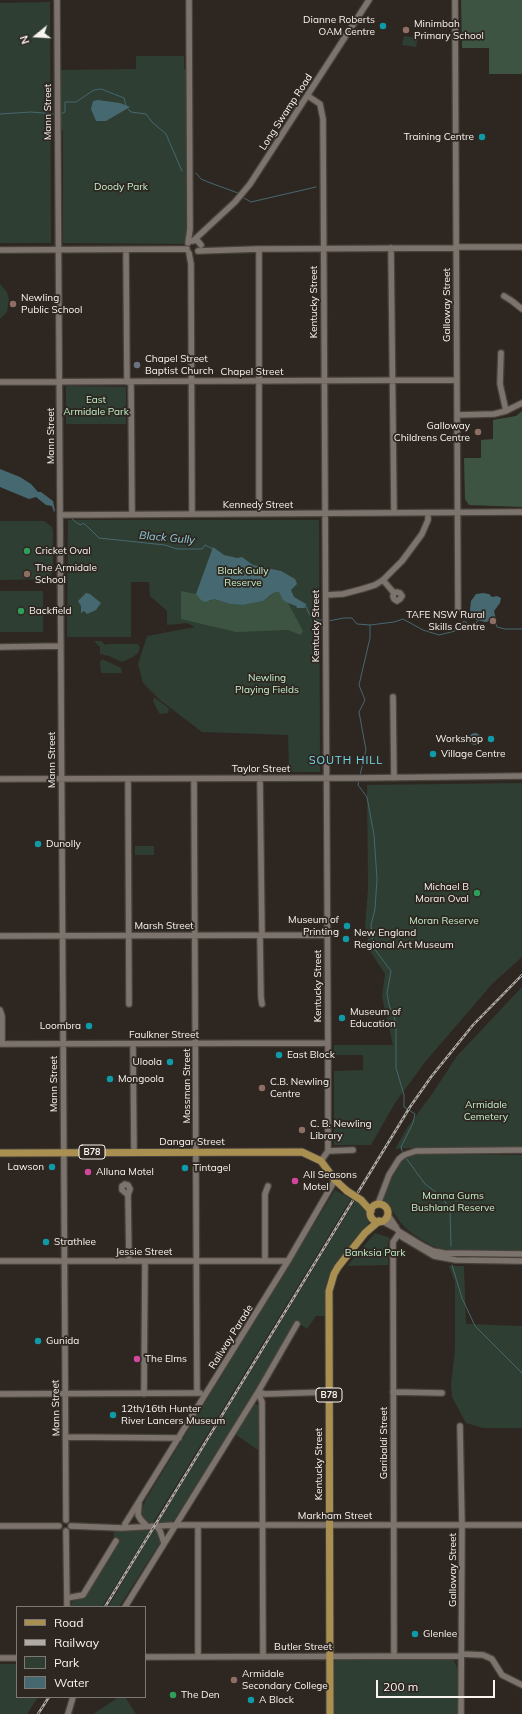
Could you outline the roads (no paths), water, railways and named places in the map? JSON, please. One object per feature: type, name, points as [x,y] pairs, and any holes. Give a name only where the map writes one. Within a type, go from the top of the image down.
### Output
[{"type":"main road","name":"Dangar Street","points":[[0,1153],[302,1152],[321,1161],[335,1180],[347,1191],[363,1201],[377,1204]]},
{"type":"main road","name":"Dangar Street","points":[[363,1201],[376,1218]]},
{"type":"main road","points":[[376,1218],[388,1215],[386,1207],[377,1204]]},
{"type":"main road","name":"B78","points":[[376,1218],[377,1204]]},
{"type":"main road","name":"Kentucky Street","points":[[330,1714],[329,1291],[331,1282],[338,1267],[370,1228],[376,1218]]},
{"type":"street","name":"Mann Street","points":[[57,0],[66,1520]]},
{"type":"street","points":[[190,0],[190,229],[193,246],[191,264],[192,514]]},
{"type":"street","name":"Long Swamp Road","points":[[193,246],[250,184],[369,0]]},
{"type":"street","name":"Galloway Street","points":[[455,0],[458,609]]},
{"type":"street","name":"Kentucky Street","points":[[308,96],[320,104],[322,111],[328,935],[328,1151]]},
{"type":"street","points":[[0,250],[175,249],[193,246],[213,250],[522,246]]},
{"type":"street","points":[[391,248],[394,512]]},
{"type":"street","points":[[259,249],[259,513]]},
{"type":"street","points":[[126,250],[132,514]]},
{"type":"street","points":[[504,296],[522,309]]},
{"type":"street","points":[[501,353],[500,384],[506,411]]},
{"type":"street","name":"Chapel Street","points":[[0,382],[456,380]]},
{"type":"street","points":[[457,415],[494,414],[506,411],[522,403]]},
{"type":"street","name":"Kennedy Street","points":[[60,515],[522,512]]},
{"type":"street","points":[[326,595],[343,594],[362,589],[375,585],[383,580],[402,561],[422,534],[428,520],[428,513]]},
{"type":"street","points":[[383,580],[394,593]]},
{"type":"street","points":[[0,647],[61,646]]},
{"type":"street","points":[[393,697],[394,778]]},
{"type":"street","name":"Taylor Street","points":[[0,779],[61,780],[522,776]]},
{"type":"street","points":[[260,778],[262,1004]]},
{"type":"street","points":[[128,779],[129,1004]]},
{"type":"street","name":"Mossman Street","points":[[194,779],[197,1393]]},
{"type":"street","name":"Marsh Street","points":[[0,936],[328,935]]},
{"type":"street","points":[[0,1010],[2,1016],[1,1044]]},
{"type":"street","name":"Faulkner Street","points":[[1,1044],[328,1043]]},
{"type":"street","points":[[133,1044],[134,1152]]},
{"type":"street","points":[[321,1161],[328,1151],[353,1150]]},
{"type":"street","points":[[377,1204],[389,1174],[399,1159],[404,1155],[416,1151],[522,1150]]},
{"type":"street","name":"Railway Parade","points":[[125,1524],[288,1261],[335,1180]]},
{"type":"street","points":[[265,1261],[265,1194],[268,1186]]},
{"type":"street","points":[[128,1195],[129,1261]]},
{"type":"street","points":[[388,1215],[402,1237],[434,1256],[456,1260],[522,1261]]},
{"type":"street","points":[[376,1218],[433,1251],[444,1253],[522,1254]]},
{"type":"street","name":"Garibaldi Street","points":[[394,1656],[393,1242],[398,1231]]},
{"type":"street","name":"Jessie Street","points":[[0,1261],[288,1261]]},
{"type":"street","points":[[144,1394],[145,1261]]},
{"type":"street","points":[[126,1606],[258,1392],[297,1324]]},
{"type":"street","points":[[258,1392],[265,1394],[329,1392]]},
{"type":"street","points":[[258,1392],[262,1402],[263,1656]]},
{"type":"street","points":[[393,1392],[442,1393]]},
{"type":"street","points":[[0,1394],[206,1394]]},
{"type":"street","name":"Galloway Street","points":[[460,1426],[462,1525],[460,1714]]},
{"type":"street","points":[[66,1438],[179,1438]]},
{"type":"street","points":[[140,1501],[138,1515],[147,1525]]},
{"type":"street","points":[[59,1526],[62,1521],[66,1520],[70,1522],[71,1526],[69,1530],[66,1531]]},
{"type":"street","name":"Markham Street","points":[[71,1526],[116,1526],[125,1524],[157,1526],[522,1525]]},
{"type":"street","name":"Markham Street","points":[[116,1526],[122,1528],[147,1525]]},
{"type":"street","points":[[198,1525],[198,1657]]},
{"type":"street","points":[[0,1526],[59,1526],[62,1530],[66,1531]]},
{"type":"street","points":[[157,1526],[164,1543]]},
{"type":"street","points":[[66,1531],[67,1606]]},
{"type":"street","points":[[67,1598],[83,1595],[116,1541]]},
{"type":"street","name":"Butler Street","points":[[146,1657],[483,1655],[492,1659],[502,1674],[522,1685]]},
{"type":"street","points":[[0,1658],[16,1658]]},
{"type":"street","points":[[68,1714],[73,1698]]},
{"type":"water","points":[[98,100],[120,103],[130,107],[106,121],[96,121],[91,109],[93,101]]},
{"type":"water","points":[[0,469],[20,477],[31,484],[38,492],[41,492],[53,501],[55,511],[54,512],[52,506],[46,505],[36,497],[29,499],[0,487]]},
{"type":"water","points":[[213,547],[224,555],[237,558],[242,557],[253,565],[281,571],[295,579],[297,584],[291,590],[294,597],[306,604],[305,608],[297,608],[296,606],[283,600],[279,592],[275,592],[263,601],[243,605],[230,604],[214,599],[205,602],[201,600],[196,594]]},
{"type":"water","points":[[86,593],[90,594],[101,603],[96,610],[87,614],[84,611],[81,613],[81,606],[78,601]]},
{"type":"water","points":[[476,594],[489,594],[492,597],[497,596],[501,598],[500,603],[494,611],[496,619],[492,621],[485,622],[474,619],[470,610],[471,601]]},
{"type":"water","points":[[473,733],[477,733],[481,739],[477,745],[473,745],[469,741],[469,737]]},
{"type":"waterway","points":[[61,114],[65,112],[65,102],[76,102],[94,90],[101,89],[124,98],[126,106]]},
{"type":"waterway","points":[[128,109],[131,112],[146,114],[152,122],[166,134],[182,171]]},
{"type":"waterway","points":[[0,114],[31,112],[54,114]]},
{"type":"waterway","points":[[196,173],[201,179],[238,193]]},
{"type":"waterway","points":[[244,198],[251,202],[316,187]]},
{"type":"waterway","name":"Black Gully","points":[[71,518],[81,525],[83,523],[99,538],[165,545],[177,549],[202,549],[205,545],[213,549]]},
{"type":"waterway","name":"Black Gully","points":[[306,606],[309,614],[315,620],[323,620]]},
{"type":"waterway","points":[[328,621],[352,618],[357,624],[370,625],[394,622],[403,619],[423,630],[439,635],[455,631],[464,621],[470,625],[476,623],[479,619]]},
{"type":"waterway","points":[[494,619],[497,627],[505,629],[522,629]]},
{"type":"waterway","points":[[360,775],[366,750],[359,712],[365,700],[359,685],[370,638],[370,625]]},
{"type":"waterway","points":[[359,780],[358,785],[367,797],[374,835],[377,879],[375,909],[371,925],[373,947],[391,971],[387,993],[389,1005],[396,1022],[396,1068],[404,1095],[404,1107],[415,1114],[413,1123],[401,1147],[402,1151]]},
{"type":"waterway","points":[[406,1158],[425,1184],[441,1196],[450,1209],[451,1246]]},
{"type":"waterway","points":[[452,1265],[462,1298],[475,1326],[522,1373]]},
{"type":"railway","points":[[106,1606],[410,1107],[431,1077],[473,1025],[522,975]]},
{"type":"railway","points":[[38,1714],[48,1698]]},
{"type":"place","name":"Dianne Roberts OAM Centre","points":[[383,26]]},
{"type":"place","name":"Minimbah Primary School","points":[[406,30]]},
{"type":"place","name":"Training Centre","points":[[482,137]]},
{"type":"place","name":"Newling Public School","points":[[13,304]]},
{"type":"place","name":"Chapel Street Baptist Church","points":[[137,365]]},
{"type":"place","name":"Galloway Childrens Centre","points":[[478,432]]},
{"type":"place","name":"Cricket Oval","points":[[27,551]]},
{"type":"place","name":"The Armidale School","points":[[27,574]]},
{"type":"place","name":"Backfield","points":[[21,611]]},
{"type":"place","name":"TAFE NSW Rural Skills Centre","points":[[493,621]]},
{"type":"place","name":"Workshop","points":[[491,739]]},
{"type":"place","name":"Village Centre","points":[[433,754]]},
{"type":"place","name":"Dunolly","points":[[38,844]]},
{"type":"place","name":"Michael B Moran Oval","points":[[477,893]]},
{"type":"place","name":"Museum of Printing","points":[[347,926]]},
{"type":"place","name":"New England Regional Art Museum","points":[[346,939]]},
{"type":"place","name":"Museum of Education","points":[[342,1018]]},
{"type":"place","name":"Loombra","points":[[89,1026]]},
{"type":"place","name":"East Block","points":[[279,1055]]},
{"type":"place","name":"Uloola","points":[[170,1062]]},
{"type":"place","name":"Mongoola","points":[[110,1079]]},
{"type":"place","name":"C.B. Newling Centre","points":[[262,1088]]},
{"type":"place","name":"C. B. Newling Library","points":[[302,1130]]},
{"type":"place","name":"Lawson","points":[[52,1167]]},
{"type":"place","name":"Tintagel","points":[[185,1168]]},
{"type":"place","name":"Alluna Motel","points":[[88,1172]]},
{"type":"place","name":"All Seasons Motel","points":[[295,1181]]},
{"type":"place","name":"Strathlee","points":[[46,1242]]},
{"type":"place","name":"Gunida","points":[[38,1341]]},
{"type":"place","name":"The Elms","points":[[137,1359]]},
{"type":"place","name":"12th/16th Hunter River Lancers Museum","points":[[113,1415]]},
{"type":"place","name":"Glenlee","points":[[415,1634]]},
{"type":"place","name":"Armidale Secondary College","points":[[234,1680]]},
{"type":"place","name":"The Den","points":[[173,1695]]},
{"type":"place","name":"A Block","points":[[251,1700]]},
{"type":"district","name":"SOUTH HILL","points":[[346,761]]},
{"type":"park label","name":"Doody Park","points":[[121,187]]},
{"type":"park label","name":"East Armidale Park","points":[[96,406]]},
{"type":"park label","name":"Black Gully Reserve","points":[[243,576]]},
{"type":"park label","name":"Newling Playing Fields","points":[[267,684]]},
{"type":"park label","name":"Moran Reserve","points":[[444,921]]},
{"type":"park label","name":"Armidale Cemetery","points":[[486,1110]]},
{"type":"park label","name":"Manna Gums Bushland Reserve","points":[[453,1202]]},
{"type":"park label","name":"Banksia Park","points":[[375,1253]]}]
